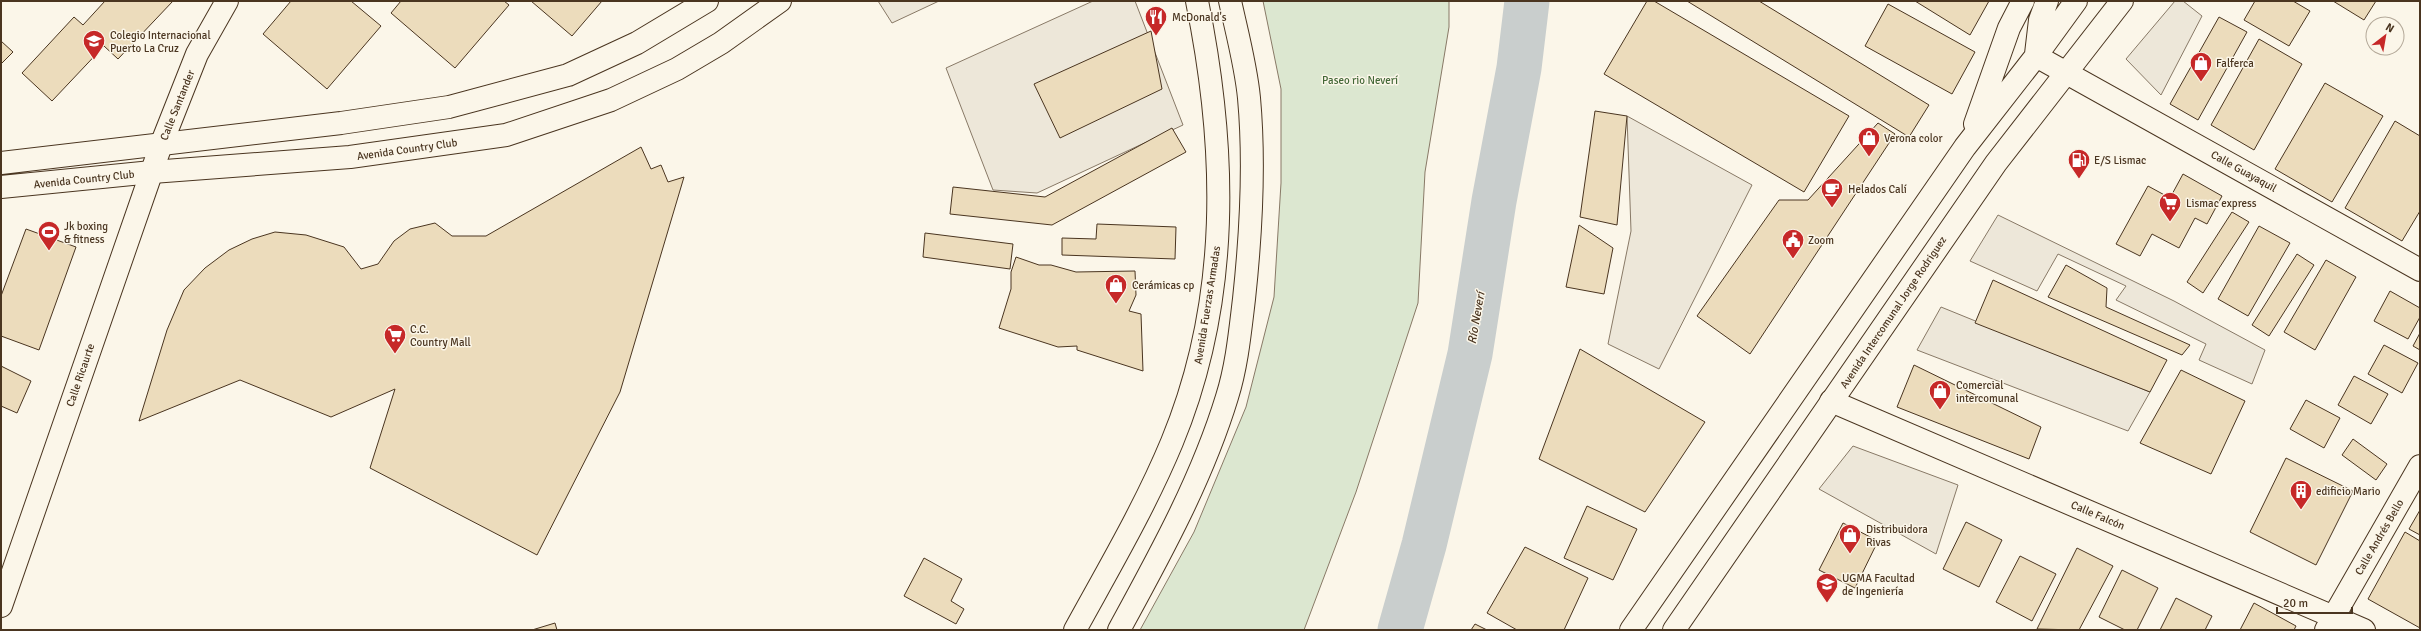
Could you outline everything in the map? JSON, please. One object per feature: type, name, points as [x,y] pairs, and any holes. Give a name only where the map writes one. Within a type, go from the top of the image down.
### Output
[{"type":"street","name":"Calle Santander","points":[[161,145],[197,54],[227,1]]},
{"type":"street","points":[[1,163],[161,145],[449,107],[568,75],[637,43],[707,1]]},
{"type":"street","name":"Avenida Country Club","points":[[1,187],[152,172],[350,158],[506,135],[611,100],[677,69],[722,43],[780,1]]},
{"type":"street","name":"Avenida Fuerzas Armadas","points":[[1075,630],[1144,507],[1173,440],[1200,358],[1217,259],[1220,201],[1216,115],[1197,1]]},
{"type":"street","points":[[1119,630],[1181,512],[1206,456],[1227,398],[1236,362],[1247,272],[1252,157],[1249,97],[1230,1]]},
{"type":"street","points":[[1968,143],[2009,28],[2023,1]]},
{"type":"street","points":[[2036,56],[2040,20],[2047,1]]},
{"type":"street","points":[[1631,630],[1890,252],[1968,143],[2036,56],[2076,1]]},
{"type":"street","name":"Avenida Intercomunal Jorge Rodriguez","points":[[1674,630],[1996,163],[2122,1]]},
{"type":"street","name":"Calle Guayaquil","points":[[2036,56],[2420,270]]},
{"type":"street","name":"Calle Ricaurte","points":[[1,606],[161,145]]},
{"type":"street","name":"Calle Falcón","points":[[1831,401],[2329,623],[2364,630]]},
{"type":"street","name":"Calle Andrés Bello","points":[[2329,623],[2420,466]]},
{"type":"green space","name":"Paseo rio Neverí","points":[[1263,1],[1449,1],[1449,27],[1425,172],[1418,303],[1356,492],[1304,630],[1140,630],[1194,532],[1246,407],[1274,297],[1281,183],[1281,89]]},
{"type":"shaded area","points":[[878,1],[939,1],[892,23]]},
{"type":"shaded area","points":[[1093,1],[1135,1],[1183,125],[1037,193],[993,190],[946,68]]},
{"type":"shaded area","points":[[2175,1],[2183,1],[2202,16],[2161,95],[2126,59]]},
{"type":"shaded area","points":[[1627,116],[1752,185],[1659,369],[1608,344],[1631,231]]},
{"type":"shaded area","points":[[1998,215],[2174,301],[2265,350],[2252,384],[2199,360],[2206,344],[2116,300],[2126,286],[2058,254],[2037,291],[1970,261]]},
{"type":"shaded area","points":[[1941,307],[2150,392],[2128,431],[1917,350]]},
{"type":"shaded area","points":[[1853,446],[1958,485],[1936,554],[1819,489]]},
{"type":"building","name":"Colegio Internacional Puerto La Cruz","points":[[105,1],[173,1],[118,59],[104,46],[52,101],[22,73],[74,17],[83,25]]},
{"type":"building","points":[[291,1],[351,1],[381,26],[327,89],[263,34]]},
{"type":"building","points":[[401,1],[504,1],[509,5],[455,68],[391,13]]},
{"type":"building","points":[[531,1],[602,1],[572,36]]},
{"type":"building","points":[[1647,1],[1654,1],[1849,116],[1804,192],[1604,74]]},
{"type":"building","points":[[1687,1],[1759,1],[1929,105],[1909,137]]},
{"type":"building","points":[[1915,1],[1989,1],[1970,35]]},
{"type":"building","points":[[2255,1],[2293,1],[2310,11],[2289,46],[2244,20]]},
{"type":"building","points":[[2333,1],[2376,1],[2367,16],[2365,16],[2364,20]]},
{"type":"building","points":[[1888,4],[1975,52],[1952,94],[1865,46]]},
{"type":"building","points":[[2219,17],[2247,32],[2198,120],[2170,104]]},
{"type":"building","points":[[1151,31],[1162,89],[1060,138],[1034,84]]},
{"type":"building","points":[[2259,39],[2302,64],[2254,150],[2211,125]]},
{"type":"building","points":[[1,41],[13,52],[1,64]]},
{"type":"building","points":[[2325,83],[2383,116],[2332,202],[2275,169]]},
{"type":"building","points":[[1595,111],[1627,116],[1617,225],[1580,217]]},
{"type":"building","points":[[2395,121],[2420,136],[2420,211],[2402,241],[2345,208]]},
{"type":"building","points":[[1878,123],[1895,134],[1750,354],[1697,316],[1779,200],[1808,200]]},
{"type":"building","points":[[1172,128],[1186,152],[1052,225],[950,214],[953,187],[1045,197]]},
{"type":"building","name":"C.C. Country Mall","points":[[641,147],[651,169],[661,165],[668,182],[684,177],[620,392],[537,555],[370,468],[395,389],[331,417],[240,380],[139,421],[167,330],[184,290],[205,268],[229,250],[252,239],[275,232],[306,235],[344,247],[361,269],[378,264],[394,241],[410,229],[435,223],[452,236],[486,236]]},
{"type":"building","points":[[2183,174],[2222,196],[2207,224],[2195,218],[2179,248],[2152,234],[2140,256],[2116,244],[2148,186],[2170,198]]},
{"type":"building","points":[[2232,212],[2249,222],[2203,293],[2187,282]]},
{"type":"building","points":[[1097,224],[1176,227],[1175,259],[1062,255],[1062,238],[1096,239]]},
{"type":"building","points":[[1579,225],[1613,248],[1604,294],[1566,287]]},
{"type":"building","points":[[2259,226],[2290,243],[2248,316],[2218,299]]},
{"type":"building","points":[[26,229],[76,247],[39,350],[1,336],[1,296]]},
{"type":"building","points":[[925,233],[1013,244],[1010,269],[923,257]]},
{"type":"building","points":[[2297,254],[2314,265],[2269,336],[2252,325]]},
{"type":"building","points":[[1016,257],[1039,265],[1051,265],[1076,272],[1135,271],[1136,295],[1129,311],[1141,314],[1143,371],[1077,350],[1077,346],[1058,347],[999,328],[1011,289],[1011,272]]},
{"type":"building","points":[[2326,260],[2356,277],[2315,350],[2284,332]]},
{"type":"building","points":[[2066,265],[2107,288],[2106,307],[2190,345],[2182,355],[2048,297]]},
{"type":"building","points":[[1993,280],[2167,360],[2150,392],[1975,323]]},
{"type":"building","points":[[2390,291],[2420,308],[2420,317],[2408,339],[2374,321]]},
{"type":"building","points":[[2420,333],[2420,350],[2413,346]]},
{"type":"building","points":[[2384,345],[2418,363],[2402,393],[2368,374]]},
{"type":"building","points":[[1580,349],[1705,422],[1645,512],[1539,459]]},
{"type":"building","points":[[1914,365],[2041,427],[2029,459],[1897,407]]},
{"type":"building","points":[[1,366],[31,381],[17,413],[1,406]]},
{"type":"building","points":[[2181,370],[2245,401],[2211,474],[2140,443]]},
{"type":"building","points":[[2354,376],[2388,394],[2371,424],[2338,405]]},
{"type":"building","points":[[2306,400],[2340,418],[2324,448],[2290,429]]},
{"type":"building","points":[[2353,439],[2387,464],[2376,480],[2342,455]]},
{"type":"building","name":"edificio Mario","points":[[2286,458],[2353,491],[2316,565],[2250,532]]},
{"type":"building","points":[[1587,506],[1637,529],[1613,580],[1564,558]]},
{"type":"building","points":[[2420,510],[2420,535],[2409,529]]},
{"type":"building","points":[[1966,522],[2002,540],[1979,587],[1943,569]]},
{"type":"building","points":[[1843,523],[1878,541],[1855,588],[1819,570]]},
{"type":"building","points":[[2405,532],[2420,541],[2420,628],[2368,599]]},
{"type":"building","points":[[1525,547],[1588,578],[1564,630],[1517,630],[1487,613]]},
{"type":"building","points":[[2077,548],[2113,566],[2079,630],[2037,629]]},
{"type":"building","points":[[2020,556],[2056,574],[2032,621],[1996,602]]},
{"type":"building","points":[[924,558],[962,579],[951,601],[964,609],[956,624],[904,596]]},
{"type":"building","points":[[2122,570],[2158,588],[2137,630],[2125,630],[2099,617]]},
{"type":"building","points":[[2176,598],[2212,616],[2205,630],[2160,630]]},
{"type":"building","points":[[2254,603],[2296,626],[2294,630],[2240,630]]},
{"type":"building","points":[[555,623],[557,630],[532,630]]},
{"type":"building","points":[[1475,624],[1487,630],[1471,630]]},
{"type":"waterway","name":"Río Neverí","points":[[1400,630],[1424,545],[1470,354],[1494,201],[1519,68],[1527,1]]},
{"type":"place","name":"McDonald's","points":[[1156,36]]},
{"type":"place","name":"Colegio Internacional Puerto La Cruz","points":[[94,60]]},
{"type":"place","name":"Falferca","points":[[2201,82]]},
{"type":"place","name":"Verona color","points":[[1869,158]]},
{"type":"place","name":"E/S Lismac","points":[[2079,180]]},
{"type":"place","name":"Helados Calí","points":[[1832,208]]},
{"type":"place","name":"Lismac express","points":[[2170,222]]},
{"type":"place","name":"Jk boxing & fitness","points":[[49,252]]},
{"type":"place","name":"Zoom","points":[[1793,260]]},
{"type":"place","name":"Cerámicas cp","points":[[1116,304]]},
{"type":"place","name":"C.C. Country Mall","points":[[395,354]]},
{"type":"place","name":"Comercial intercomunal","points":[[1940,410]]},
{"type":"place","name":"edificio Mario","points":[[2301,510]]},
{"type":"place","name":"Distribuidora Rivas","points":[[1850,554]]},
{"type":"place","name":"UGMA Facultad de Ingeniería","points":[[1827,604]]}]
